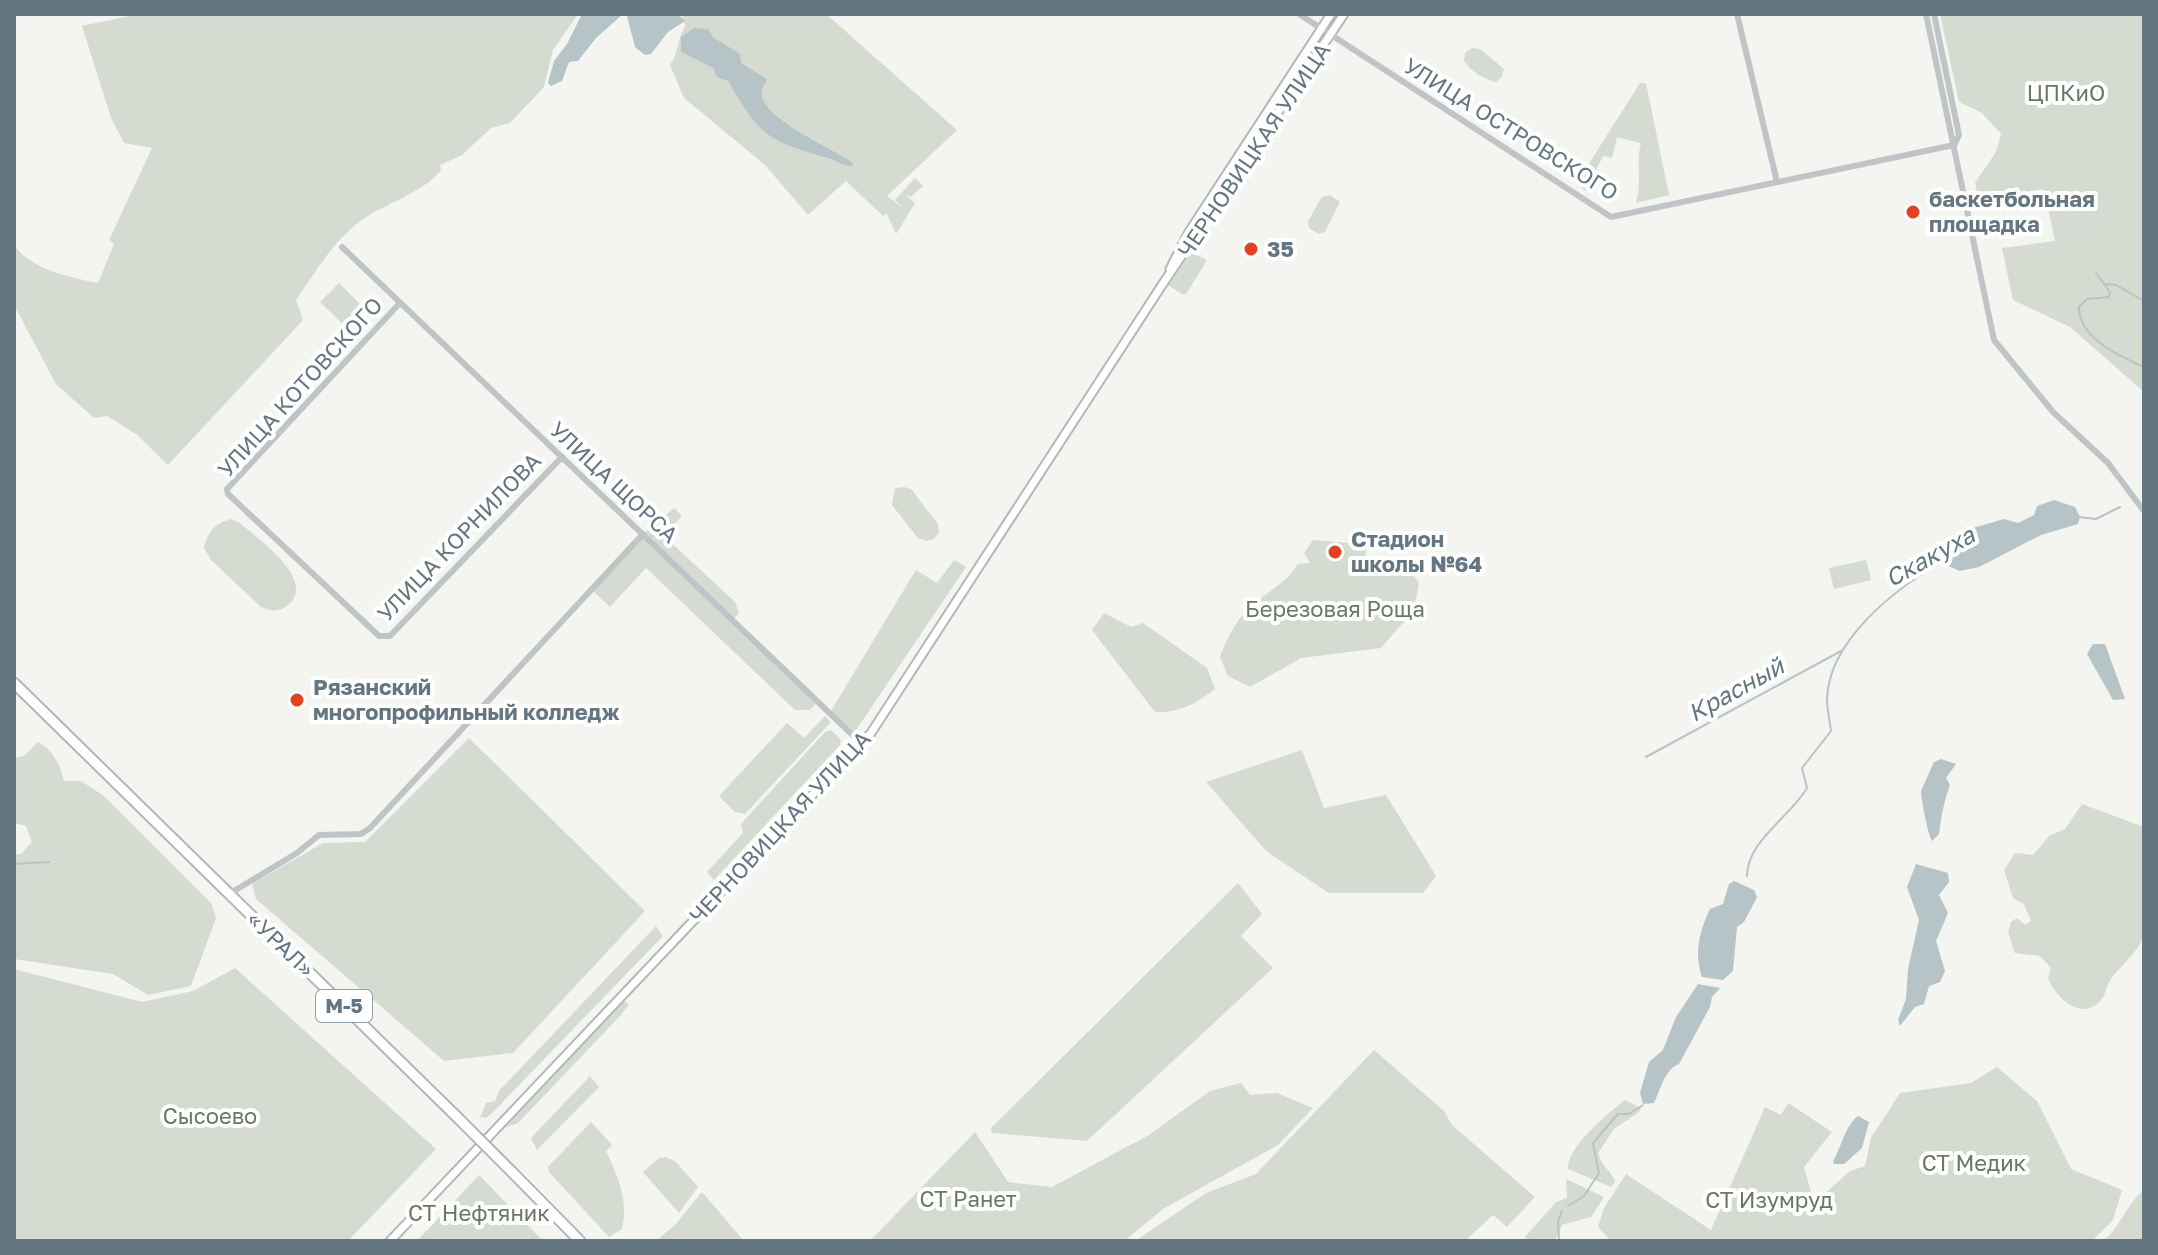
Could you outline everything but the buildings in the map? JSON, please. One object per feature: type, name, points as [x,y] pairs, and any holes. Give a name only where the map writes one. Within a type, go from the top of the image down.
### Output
[{"type":"highway","name":"«УРАЛ»","points":[[14,683],[580,1241]]},
{"type":"main road","name":"ЧЕРНОВИЦКАЯ УЛИЦА","points":[[1162,285],[1189,232],[1331,14]]},
{"type":"main road","name":"ЧЕРНОВИЦКАЯ УЛИЦА","points":[[390,1241],[861,743],[1344,14]]},
{"type":"street","name":"УЛИЦА ОСТРОВСКОГО","points":[[1299,14],[1611,217],[1954,145]]},
{"type":"street","points":[[1737,14],[1777,182]]},
{"type":"street","points":[[1926,14],[1994,340],[2071,430],[2099,454],[2144,511]]},
{"type":"street","points":[[1934,14],[1959,135],[1954,145]]},
{"type":"street","name":"УЛИЦА ЩОРСА","points":[[342,247],[861,743]]},
{"type":"street","name":"УЛИЦА КОТОВСКОГО","points":[[379,636],[228,494],[229,485],[399,304]]},
{"type":"street","name":"УЛИЦА КОРНИЛОВА","points":[[379,636],[390,636],[562,457]]},
{"type":"street","points":[[229,894],[297,853],[319,835],[361,834],[370,828],[643,534]]},
{"type":"green space","points":[[139,14],[578,14],[553,50],[544,87],[510,123],[491,128],[462,155],[440,165],[441,170],[433,179],[368,216],[340,240],[296,300],[303,320],[168,465],[136,434],[107,416],[94,418],[56,384],[14,305],[14,245],[41,266],[98,283],[114,244],[109,240],[152,148],[124,143],[111,118],[82,26]]},
{"type":"green space","points":[[682,14],[826,14],[957,130],[887,196],[905,209],[895,200],[915,178],[923,186],[911,197],[903,193],[915,203],[896,234],[887,214],[883,216],[846,181],[808,215],[765,165],[684,98],[670,65],[685,26]]},
{"type":"green space","name":"ЦПКиО","points":[[1940,14],[2144,14],[2144,392],[2070,327],[2013,300],[2002,248],[2055,241],[2044,189],[1979,200],[1975,183],[1996,152],[2001,134],[1982,113],[1959,102]]},
{"type":"green space","points":[[1472,48],[1480,49],[1504,69],[1502,77],[1496,82],[1470,68],[1464,61],[1465,53]]},
{"type":"green space","points":[[1640,83],[1646,83],[1669,195],[1636,203],[1641,143],[1617,137],[1612,158],[1603,156],[1586,191],[1576,184]]},
{"type":"green space","points":[[1330,195],[1340,202],[1325,232],[1319,234],[1309,228],[1308,221],[1322,197]]},
{"type":"green space","points":[[1191,253],[1207,260],[1186,294],[1182,294],[1168,285]]},
{"type":"green space","points":[[339,283],[364,308],[346,327],[320,302]]},
{"type":"green space","points":[[895,488],[911,489],[938,524],[939,532],[934,539],[926,541],[918,538],[892,505]]},
{"type":"green space","points":[[674,508],[682,516],[664,536],[735,602],[739,613],[733,619],[818,701],[810,710],[795,710],[646,568],[610,607],[592,590],[643,534]]},
{"type":"green space","points":[[231,519],[271,549],[290,572],[295,583],[295,594],[285,607],[269,610],[261,607],[211,560],[204,548],[208,537],[216,526]]},
{"type":"green space","name":"Березовая Роща","points":[[1313,540],[1361,544],[1366,551],[1365,563],[1406,566],[1419,583],[1414,610],[1381,648],[1301,658],[1250,687],[1228,676],[1220,657],[1234,627],[1246,611],[1287,578],[1298,564],[1310,563],[1304,553]]},
{"type":"green space","points":[[954,560],[966,567],[854,733],[831,711],[916,570],[937,583]]},
{"type":"green space","points":[[1866,560],[1871,580],[1834,589],[1829,568]]},
{"type":"green space","name":"Березовая Роща","points":[[1104,613],[1131,627],[1143,623],[1207,668],[1215,689],[1187,706],[1155,712],[1092,630]]},
{"type":"green space","points":[[825,716],[831,722],[745,814],[735,812],[719,796],[787,723],[804,738]]},
{"type":"green space","points":[[831,730],[841,740],[840,745],[714,880],[707,872],[743,833],[741,824],[825,732]]},
{"type":"green space","points":[[469,738],[645,911],[513,1053],[444,1061],[256,899],[252,884],[323,843],[365,842]]},
{"type":"green space","points":[[38,742],[56,758],[64,781],[81,781],[104,796],[211,903],[216,918],[191,986],[148,995],[113,974],[14,959],[14,854],[21,854],[32,842],[26,826],[14,823],[14,758],[24,756]]},
{"type":"green space","points":[[1302,750],[1324,808],[1386,795],[1436,876],[1423,893],[1329,893],[1266,851],[1206,782]]},
{"type":"green space","points":[[2082,804],[2144,827],[2147,895],[2142,940],[2111,979],[2100,1001],[2085,1009],[2077,1008],[2056,993],[2048,978],[2051,968],[2040,956],[2015,953],[2008,933],[2011,922],[2017,918],[2025,925],[2031,921],[2024,904],[2013,898],[2004,870],[2015,853],[2033,855],[2049,836],[2065,829]]},
{"type":"green space","points":[[1238,883],[1262,914],[1241,936],[1273,968],[1087,1141],[992,1133],[991,1128]]},
{"type":"green space","points":[[656,926],[663,936],[493,1112],[486,1118],[480,1117],[486,1103],[495,1101],[499,1091]]},
{"type":"green space","name":"Сысоево","points":[[235,968],[436,1149],[348,1241],[14,1241],[14,969],[142,1002],[193,991]]},
{"type":"green space","points":[[624,1001],[629,1005],[619,1017],[518,1123],[505,1128]]},
{"type":"green space","points":[[1374,1050],[1444,1111],[1452,1125],[1535,1197],[1507,1227],[1493,1215],[1465,1241],[1135,1241],[1206,1193],[1256,1174]]},
{"type":"green space","name":"СТ Медик","points":[[1997,1067],[2037,1101],[2071,1169],[2122,1190],[2113,1220],[2092,1241],[1611,1241],[1598,1227],[1604,1208],[1626,1174],[1711,1230],[1765,1107],[1781,1115],[1788,1103],[1832,1132],[1804,1167],[1814,1203],[1850,1171],[1865,1166],[1871,1138],[1900,1093],[1971,1083]]},
{"type":"green space","points":[[590,1076],[599,1087],[537,1150],[531,1138]]},
{"type":"green space","name":"СТ Ранет","points":[[1241,1083],[1250,1095],[1277,1093],[1313,1108],[1278,1145],[1163,1209],[1124,1241],[870,1241],[975,1132],[1008,1182],[1052,1187],[1149,1135],[1210,1091]]},
{"type":"green space","points":[[1625,1100],[1641,1108],[1639,1112],[1614,1129],[1598,1153],[1615,1182],[1611,1187],[1568,1169],[1569,1160],[1581,1141]]},
{"type":"green space","points":[[591,1122],[612,1145],[606,1151],[623,1199],[622,1229],[609,1237],[549,1172],[548,1167]]},
{"type":"green space","points":[[666,1157],[676,1162],[698,1187],[679,1213],[643,1172],[659,1158]]},
{"type":"green space","name":"СТ Нефтяник","points":[[479,1175],[543,1241],[417,1241]]},
{"type":"green space","points":[[1566,1179],[1604,1197],[1591,1217],[1562,1225],[1555,1241],[1528,1241],[1525,1237],[1556,1202],[1567,1198]]},
{"type":"green space","points":[[2144,1190],[2144,1241],[2104,1241],[2116,1228]]},
{"type":"green space","points":[[702,1192],[744,1241],[656,1241],[675,1225]]},
{"type":"shaded area","points":[[582,14],[623,14],[596,38],[578,61],[569,62],[562,81],[551,86],[548,83],[554,61],[567,44]]},
{"type":"shaded area","points":[[623,14],[678,14],[685,21],[668,32],[651,54],[645,55],[635,47],[627,16]]},
{"type":"shaded area","points":[[694,28],[708,29],[714,38],[740,54],[741,63],[767,79],[762,89],[763,100],[783,121],[853,163],[852,166],[791,146],[767,134],[749,114],[728,81],[717,77],[713,68],[681,52],[681,37]]},
{"type":"shaded area","points":[[2054,500],[2075,507],[2080,517],[2078,524],[2041,535],[1979,567],[1960,571],[1941,563],[1940,553],[1959,532],[2004,519],[2018,523],[2034,515],[2037,506]]},
{"type":"shaded area","points":[[2093,644],[2105,644],[2125,699],[2113,700],[2087,654]]},
{"type":"shaded area","points":[[1941,759],[1956,764],[1946,778],[1950,785],[1939,834],[1932,841],[1921,791],[1934,762]]},
{"type":"shaded area","points":[[1916,864],[1948,873],[1949,882],[1939,895],[1948,913],[1936,941],[1945,971],[1940,982],[1929,986],[1924,1004],[1915,1007],[1900,1026],[1898,1020],[1906,999],[1908,969],[1919,920],[1907,887]]},
{"type":"shaded area","points":[[1734,881],[1754,890],[1757,897],[1744,922],[1737,927],[1733,971],[1723,980],[1702,977],[1698,951],[1703,926],[1710,909],[1723,904],[1729,884]]},
{"type":"shaded area","points":[[1698,984],[1720,988],[1712,997],[1710,1007],[1679,1064],[1666,1075],[1654,1103],[1643,1104],[1640,1093],[1649,1062],[1663,1050],[1676,1017]]},
{"type":"shaded area","points":[[1858,1116],[1869,1122],[1862,1148],[1844,1164],[1834,1164],[1847,1131]]},
{"type":"waterway","points":[[2096,273],[2110,292],[2109,297],[2087,299],[2079,307],[2086,328],[2102,345],[2144,367]]},
{"type":"waterway","points":[[2106,284],[2116,285],[2144,301]]},
{"type":"waterway","name":"Скакуха","points":[[2079,517],[2096,519],[2120,507]]},
{"type":"waterway","name":"Скакуха","points":[[1747,876],[1754,851],[1807,788],[1802,768],[1831,731],[1827,700],[1830,678],[1851,638],[1884,603],[1940,563]]},
{"type":"waterway","name":"Красный","points":[[1646,757],[1841,651]]},
{"type":"waterway","points":[[14,864],[49,862]]},
{"type":"waterway","name":"Скакуха","points":[[1568,1206],[1584,1196],[1599,1173],[1593,1143],[1618,1114],[1629,1114],[1643,1105]]},
{"type":"waterway","name":"Скакуха","points":[[1559,1241],[1558,1221],[1562,1211]]},
{"type":"place","name":"баскетбольная площадка","points":[[1913,212]]},
{"type":"place","name":"35","points":[[1251,249]]},
{"type":"place","name":"Стадион школы №64","points":[[1335,552]]},
{"type":"place","name":"Рязанский многопрофильный колледж","points":[[297,700]]},
{"type":"park label","name":"СТ Изумруд","points":[[1769,1200]]}]
